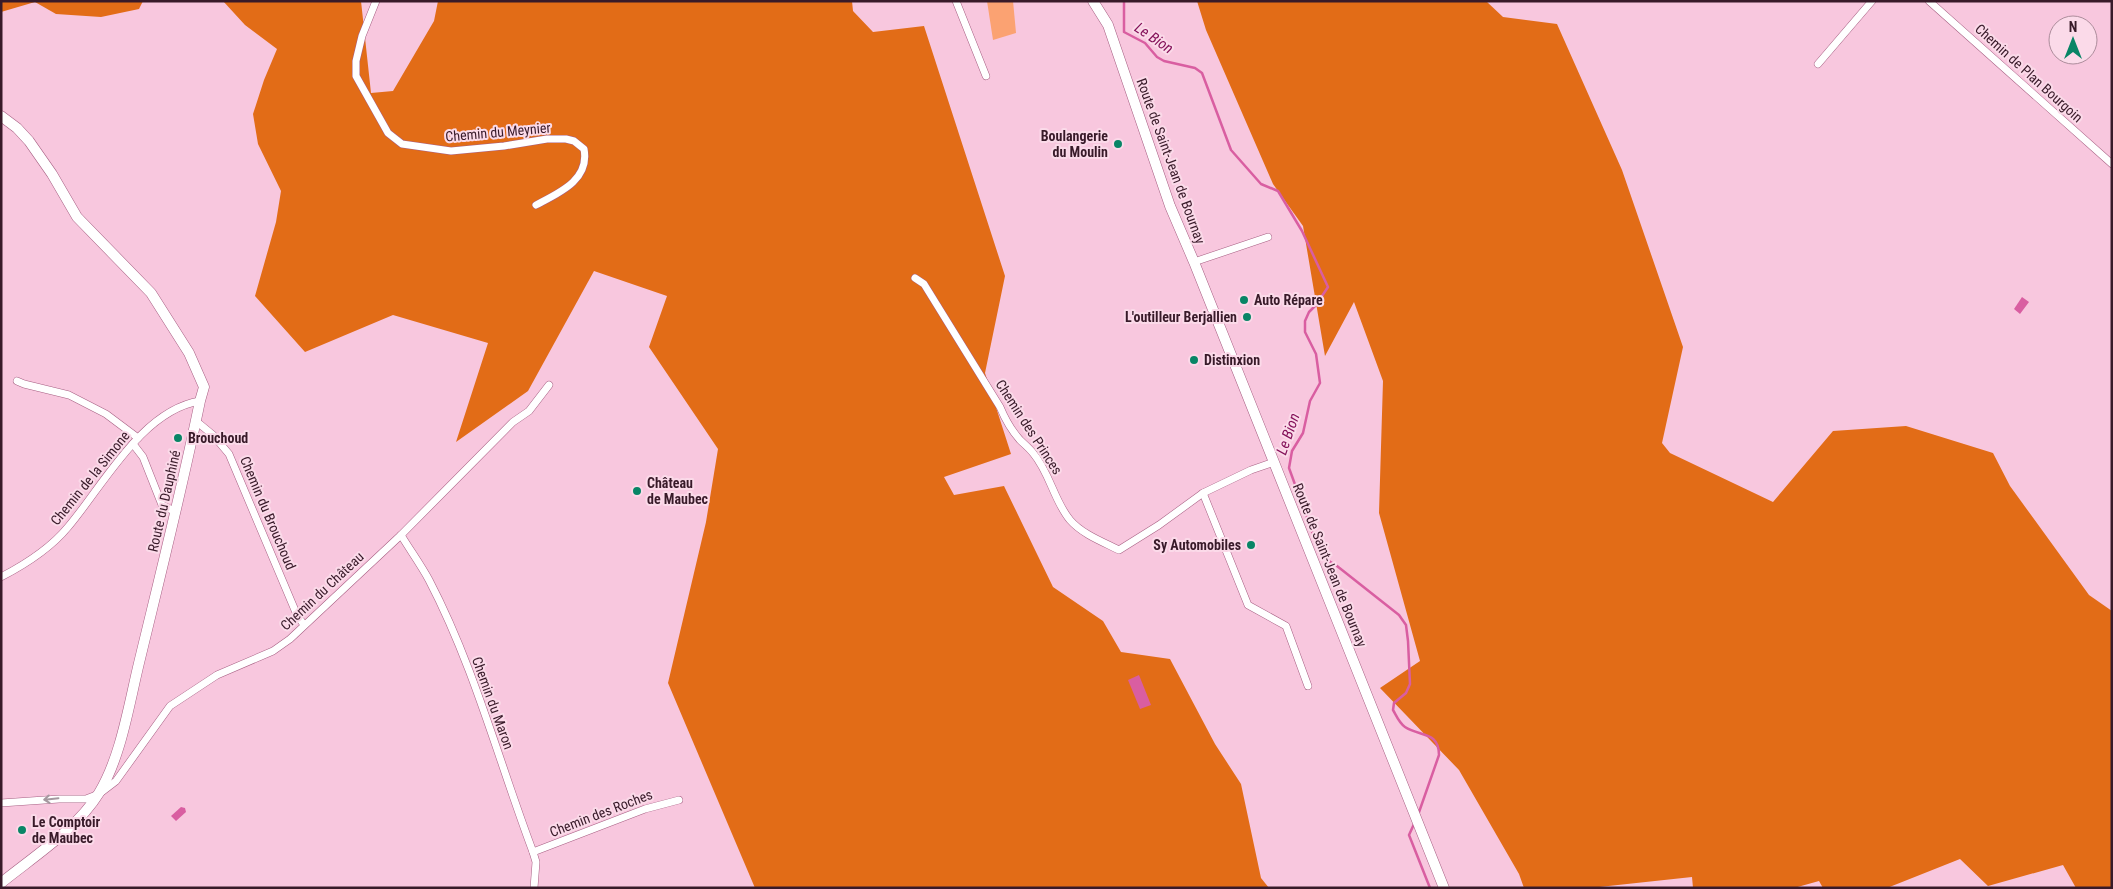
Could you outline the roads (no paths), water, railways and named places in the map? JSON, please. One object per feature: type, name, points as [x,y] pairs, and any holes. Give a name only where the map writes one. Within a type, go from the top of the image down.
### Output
[{"type":"main road","name":"Route de Saint-Jean de Bournay","points":[[1094,1],[1113,37],[1170,206],[1444,888]]},
{"type":"main road","name":"Route du Dauphiné","points":[[1,116],[17,128],[29,141],[52,174],[76,217],[151,293],[189,353],[204,387],[127,716],[110,770],[99,794],[80,817],[1,883]]},
{"type":"street","name":"Chemin du Meynier","points":[[376,1],[362,36],[356,61],[356,76],[388,133],[402,144],[451,151],[504,146],[547,139],[566,139],[574,141],[584,149],[584,167],[581,174],[559,193],[536,205]]},
{"type":"street","points":[[956,1],[986,76]]},
{"type":"street","points":[[1818,64],[1872,1]]},
{"type":"street","name":"Chemin de Plan Bourgoin","points":[[1929,1],[2112,164]]},
{"type":"street","points":[[1194,262],[1268,237]]},
{"type":"street","name":"Chemin des Princes","points":[[915,278],[924,284],[1005,418],[1045,471],[1070,519],[1081,530],[1119,550],[1159,525],[1203,493],[1251,470],[1274,462]]},
{"type":"street","points":[[17,381],[68,395],[106,414],[135,441],[162,506],[176,512]]},
{"type":"street","name":"Chemin du Château","points":[[99,794],[116,780],[170,706],[217,675],[273,651],[290,639],[401,535],[513,422],[529,411],[549,385]]},
{"type":"street","name":"Chemin de la Simone","points":[[1,577],[25,565],[67,529],[135,441],[163,417],[189,402],[200,400]]},
{"type":"street","name":"Chemin du Brouchoud","points":[[196,422],[214,435],[230,454],[297,615],[304,625]]},
{"type":"street","points":[[1203,493],[1248,605],[1286,626],[1308,686]]},
{"type":"street","name":"Chemin du Maron","points":[[401,535],[428,578],[442,606],[478,694],[536,862],[534,888]]},
{"type":"street","points":[[1,804],[59,799],[86,800],[99,794]]},
{"type":"street","name":"Chemin des Roches","points":[[533,852],[645,809],[679,800]]},
{"type":"waterway","name":"Le Bion","points":[[1124,1],[1124,32],[1145,43],[1157,57],[1164,61],[1195,68],[1202,73],[1231,150],[1261,184],[1278,191],[1302,231],[1328,287],[1309,312],[1305,321],[1305,332],[1316,354],[1320,383],[1310,401],[1303,433],[1292,451],[1289,468],[1321,556],[1337,566],[1399,615],[1406,625],[1410,684],[1406,693],[1394,703],[1393,710],[1405,727],[1432,738],[1436,742],[1439,755],[1418,815]]},
{"type":"waterway","name":"Le Bion","points":[[1414,824],[1409,835],[1430,888]]},
{"type":"place","name":"Boulangerie du Moulin","points":[[1118,144]]},
{"type":"place","name":"Auto Répare","points":[[1244,300]]},
{"type":"place","name":"L'outilleur Berjallien","points":[[1247,317]]},
{"type":"place","name":"Distinxion","points":[[1194,360]]},
{"type":"place","name":"Brouchoud","points":[[178,438]]},
{"type":"place","name":"Château de Maubec","points":[[637,491]]},
{"type":"place","name":"Sy Automobiles","points":[[1251,545]]},
{"type":"place","name":"Le Comptoir de Maubec","points":[[22,830]]}]
